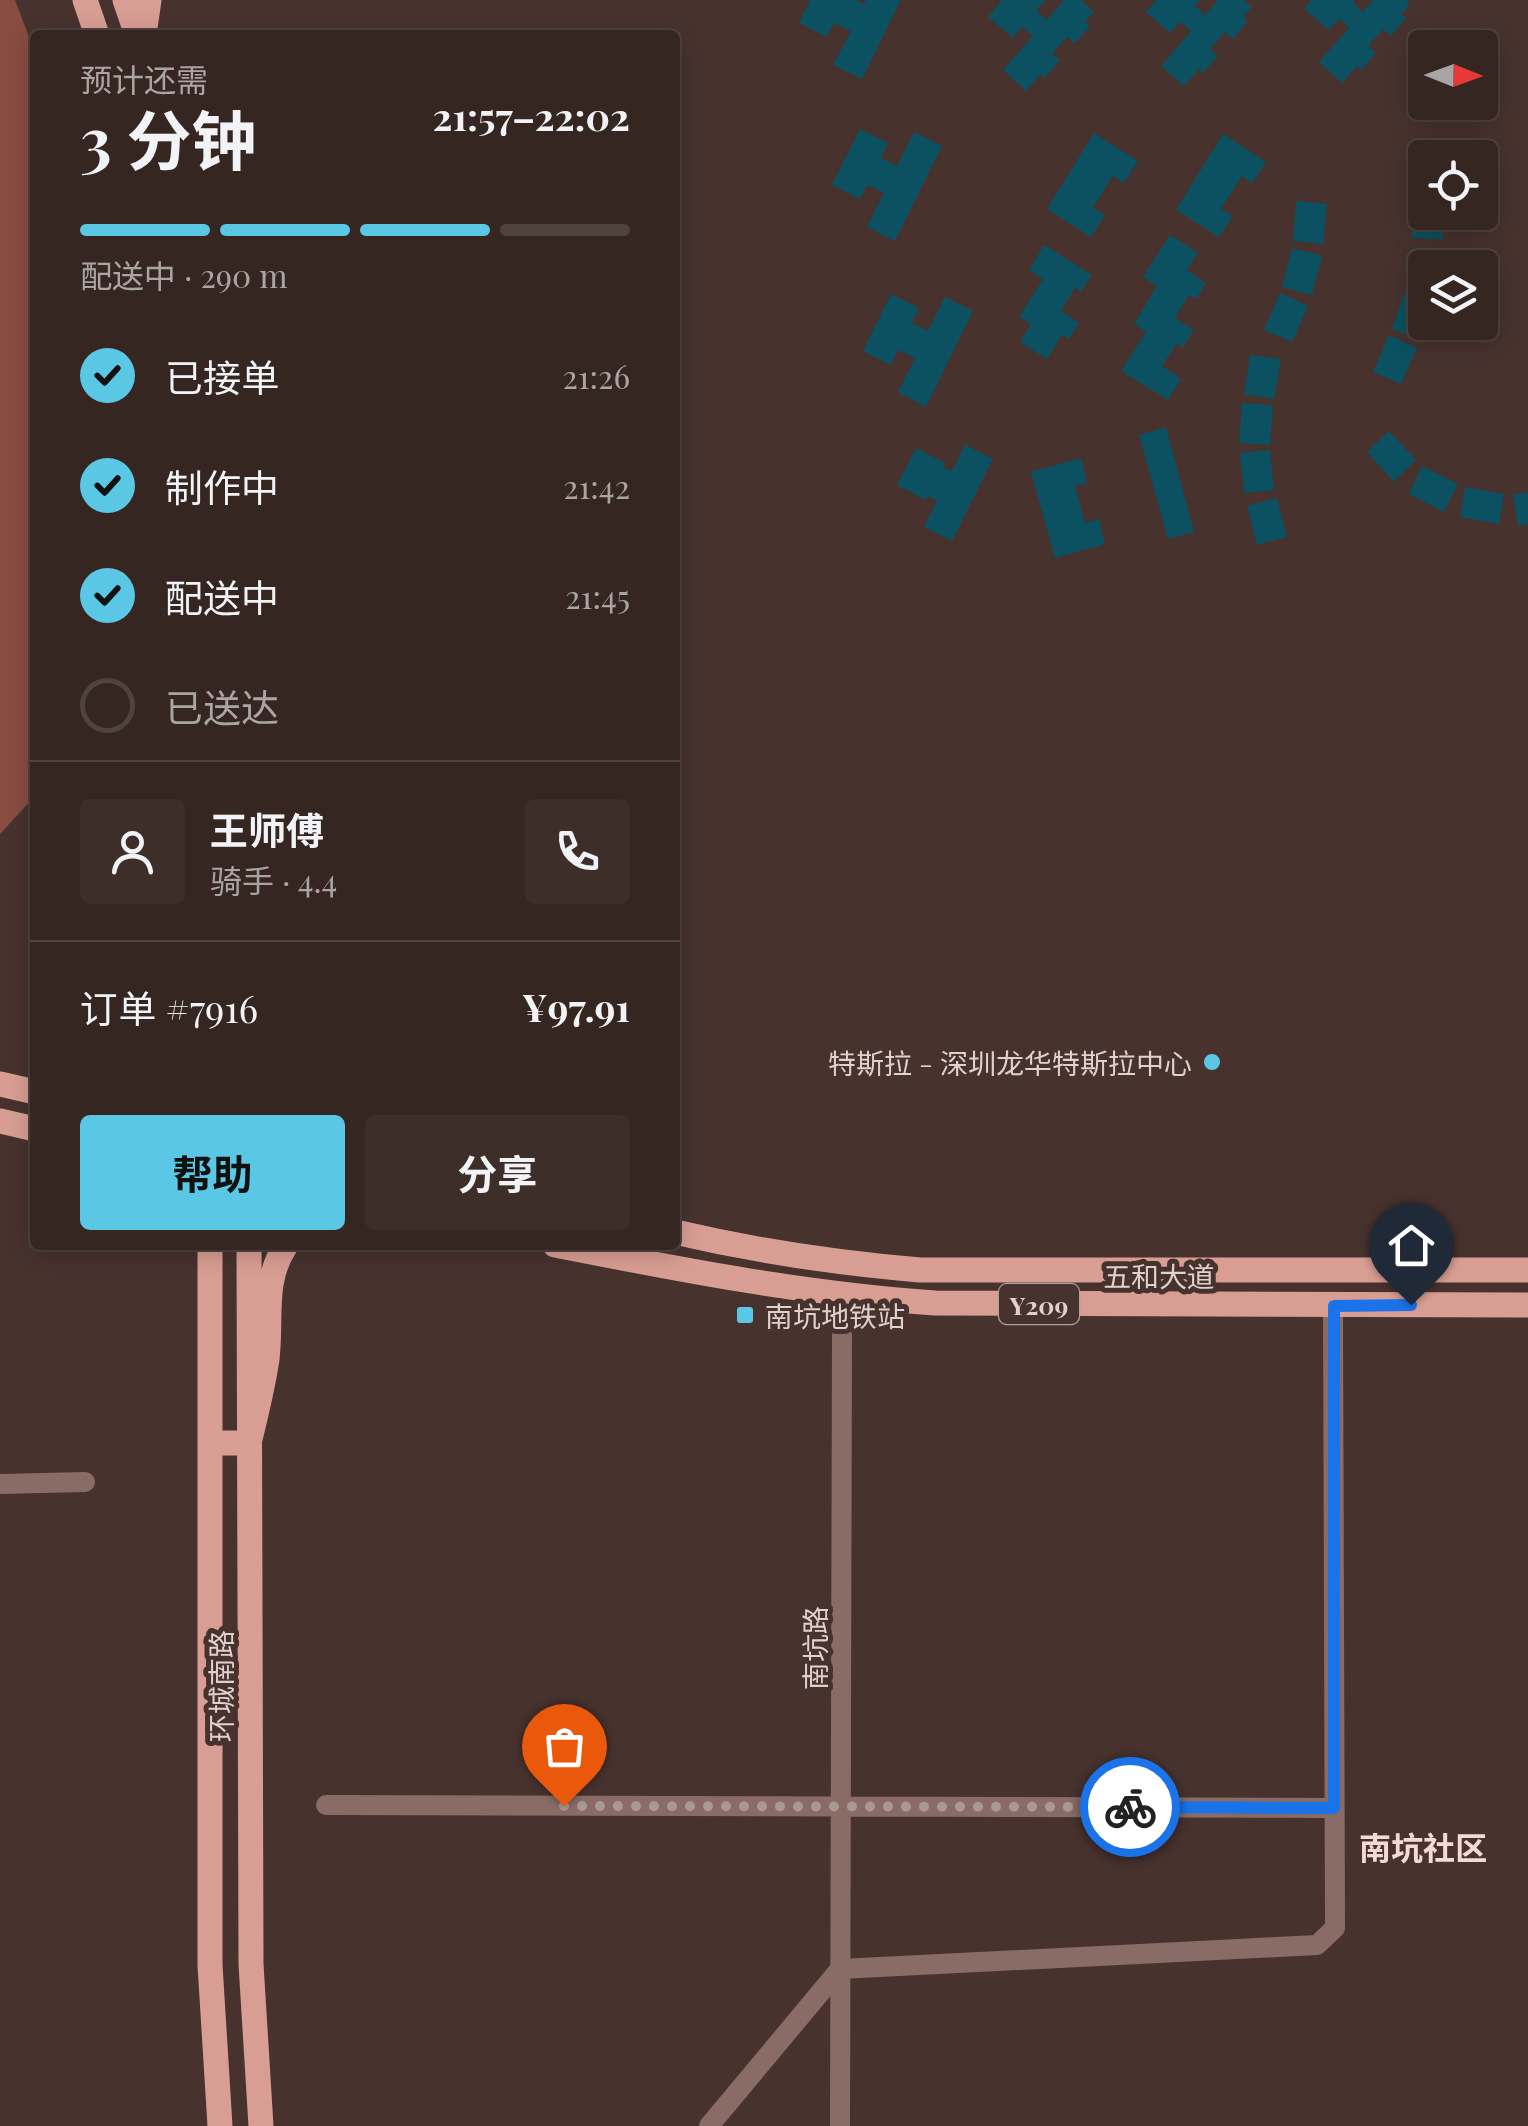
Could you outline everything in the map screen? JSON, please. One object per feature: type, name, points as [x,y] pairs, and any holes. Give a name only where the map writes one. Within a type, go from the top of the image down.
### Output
[{"type":"main road","points":[[85,0],[95,30]]},
{"type":"main road","points":[[125,0],[135,30]]},
{"type":"main road","points":[[145,30],[150,0]]},
{"type":"main road","points":[[0,1084],[30,1091]]},
{"type":"main road","points":[[0,1120],[30,1128]]},
{"type":"main road","name":"五和大道","points":[[680,1233],[849,1264],[920,1270],[1528,1270]]},
{"type":"main road","points":[[194,1250],[210,1303]]},
{"type":"main road","name":"环城南路","points":[[210,1250],[210,1964],[220,2126]]},
{"type":"main road","name":"环城南路","points":[[249,1250],[251,1964],[261,2126]]},
{"type":"main road","points":[[210,1443],[249,1443],[268,1354],[268,1288],[283,1250]]},
{"type":"main road","name":"五和大道","points":[[580,1250],[718,1278],[848,1297],[936,1303],[1528,1305]]},
{"type":"street","points":[[709,2126],[840,1970],[1318,1945],[1335,1928],[1334,1306]]},
{"type":"street","name":"南坑路","points":[[840,2126],[842,1327]]},
{"type":"street","points":[[0,1484],[85,1482]]},
{"type":"street","points":[[326,1805],[1334,1808]]},
{"type":"shaded area","points":[[0,0],[15,0],[30,40],[30,801],[0,834]]},
{"type":"building","points":[[810,0],[856,0],[864,4],[866,0],[901,0],[862,79],[833,65],[851,31],[834,23],[827,37],[799,23]]},
{"type":"building","points":[[1002,0],[1046,0],[1036,10],[1047,20],[1064,0],[1081,0],[1094,12],[1085,22],[1090,26],[1075,43],[1067,37],[1052,54],[1060,60],[1045,78],[1041,74],[1026,91],[1003,70],[1033,36],[1022,27],[1013,38],[988,17]]},
{"type":"building","points":[[1156,0],[1200,0],[1195,6],[1205,15],[1218,0],[1244,0],[1252,7],[1243,17],[1248,21],[1233,39],[1225,32],[1210,49],[1218,56],[1184,86],[1161,66],[1191,31],[1180,22],[1170,33],[1146,12]]},
{"type":"building","points":[[1312,0],[1355,0],[1353,3],[1363,12],[1373,0],[1406,0],[1410,4],[1401,14],[1406,18],[1391,36],[1383,29],[1368,46],[1376,53],[1342,83],[1319,62],[1349,28],[1339,19],[1329,30],[1304,9]]},
{"type":"building","points":[[860,129],[888,143],[881,158],[897,166],[914,132],[942,146],[895,241],[867,227],[884,193],[867,185],[860,199],[832,185]]},
{"type":"building","points":[[1094,133],[1138,161],[1124,183],[1113,176],[1093,208],[1105,215],[1091,237],[1047,209]]},
{"type":"building","points":[[1223,134],[1266,162],[1252,183],[1242,176],[1221,209],[1233,216],[1219,237],[1176,210]]},
{"type":"building","points":[[1296,201],[1327,204],[1323,244],[1293,241]]},
{"type":"building","points":[[1412,230],[1443,230],[1443,239],[1412,238]]},
{"type":"building","points":[[1170,235],[1198,253],[1187,270],[1206,283],[1196,299],[1189,295],[1175,318],[1194,330],[1183,347],[1177,343],[1162,366],[1181,379],[1168,400],[1121,371],[1146,332],[1134,324],[1157,286],[1143,277]]},
{"type":"building","points":[[1044,245],[1092,275],[1081,292],[1075,288],[1061,311],[1079,323],[1069,339],[1062,335],[1047,359],[1020,342],[1031,324],[1019,317],[1043,279],[1029,270]]},
{"type":"building","points":[[1292,248],[1322,256],[1312,295],[1282,287]]},
{"type":"building","points":[[1405,292],[1408,293],[1408,335],[1392,329]]},
{"type":"building","points":[[1280,293],[1308,306],[1292,342],[1264,330]]},
{"type":"building","points":[[891,294],[919,308],[912,323],[928,331],[945,297],[973,311],[926,407],[898,392],[915,358],[898,350],[891,365],[863,351]]},
{"type":"building","points":[[1389,335],[1417,348],[1401,384],[1373,372]]},
{"type":"building","points":[[1250,355],[1281,359],[1274,399],[1244,394]]},
{"type":"building","points":[[1242,403],[1273,405],[1270,445],[1239,443]]},
{"type":"building","points":[[1166,427],[1194,532],[1168,539],[1139,435]]},
{"type":"building","points":[[1389,431],[1416,460],[1394,482],[1367,452]]},
{"type":"building","points":[[965,445],[993,459],[952,541],[924,527],[937,501],[928,496],[926,500],[897,485],[916,448],[952,471]]},
{"type":"building","points":[[1270,450],[1274,490],[1244,493],[1240,453]]},
{"type":"building","points":[[1081,458],[1087,483],[1075,486],[1085,523],[1099,519],[1105,544],[1055,558],[1031,472]]},
{"type":"building","points":[[1422,466],[1458,484],[1444,512],[1409,494]]},
{"type":"building","points":[[1465,487],[1504,494],[1499,524],[1460,517]]},
{"type":"building","points":[[1528,492],[1528,524],[1518,526],[1513,495]]},
{"type":"building","points":[[1277,498],[1287,537],[1257,545],[1247,506]]},
{"type":"way so far","points":[[564,1806],[1130,1807]]},
{"type":"place","name":"特斯拉 - 深圳龙华特斯拉中心","points":[[1212,1062]]},
{"type":"place","name":"南坑地铁站","points":[[745,1315]]},
{"type":"district","name":"南坑社区","points":[[1423,1846]]},
{"type":"route","points":[[1130,1807],[1334,1808],[1334,1306],[1411,1305]]}]
